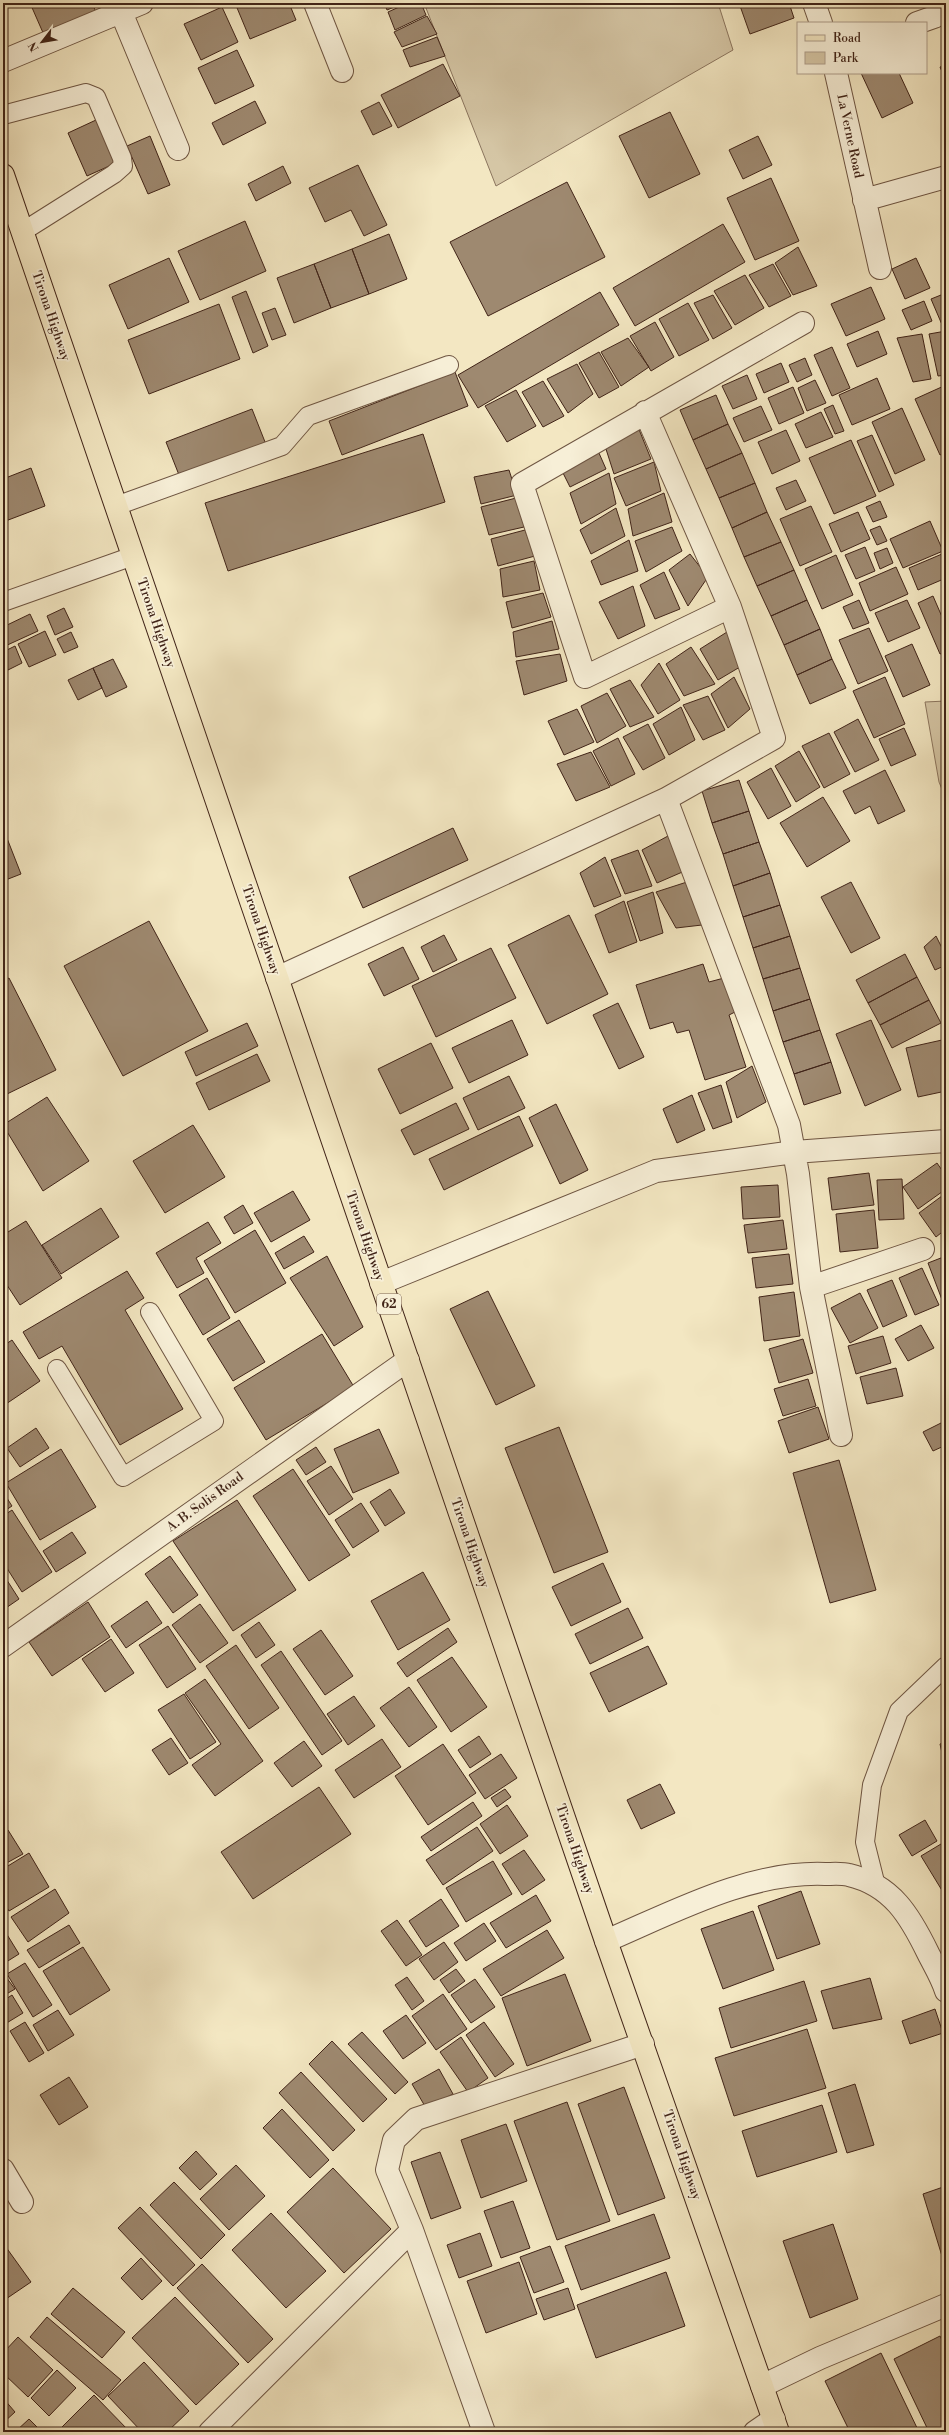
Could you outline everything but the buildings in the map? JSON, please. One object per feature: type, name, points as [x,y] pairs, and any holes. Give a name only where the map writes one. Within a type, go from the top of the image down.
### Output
[{"type":"main road","name":"Tirona Highway","points":[[3,176],[606,1941],[776,2426]]},
{"type":"street","points":[[3,61],[142,3]]},
{"type":"street","points":[[315,3],[342,72]]},
{"type":"street","points":[[814,3],[821,22]]},
{"type":"street","points":[[920,22],[934,17],[946,9]]},
{"type":"street","points":[[121,12],[178,149]]},
{"type":"street","name":"La Verne Road","points":[[836,74],[880,268]]},
{"type":"street","points":[[864,200],[946,177]]},
{"type":"street","points":[[730,608],[585,676],[522,484],[645,412],[803,323]]},
{"type":"street","points":[[277,978],[666,799],[774,738],[730,608],[645,412]]},
{"type":"street","points":[[666,799],[789,1125],[794,1152],[810,1287],[841,1435]]},
{"type":"street","points":[[381,1283],[656,1171],[794,1152],[946,1141]]},
{"type":"street","points":[[810,1287],[923,1249]]},
{"type":"street","name":"A. B. Solis Road","points":[[3,1646],[408,1360]]},
{"type":"street","points":[[606,1941],[712,1897],[766,1879],[808,1873],[849,1874],[876,1886],[896,1899],[911,1919],[946,1991]]},
{"type":"street","points":[[484,2432],[412,2230],[388,2170],[394,2140],[416,2118],[643,2044]]},
{"type":"street","points":[[3,2170],[22,2202]]},
{"type":"street","points":[[210,2432],[412,2230]]},
{"type":"street","points":[[762,2386],[820,2358],[946,2305]]},
{"type":"street","points":[[755,2432],[776,2426]]},
{"type":"lane","points":[[3,115],[86,93],[96,97],[122,158],[123,166],[114,174],[22,232]]},
{"type":"lane","points":[[116,506],[282,446],[308,416],[449,365]]},
{"type":"lane","points":[[3,602],[133,556]]},
{"type":"lane","points":[[57,1369],[123,1477],[214,1421],[150,1312]]},
{"type":"lane","points":[[876,1886],[865,1842],[872,1785],[899,1711],[946,1666]]},
{"type":"green space","points":[[424,3],[718,3],[733,50],[496,186]]},
{"type":"green space","points":[[946,701],[946,799],[939,782],[925,702]]}]
